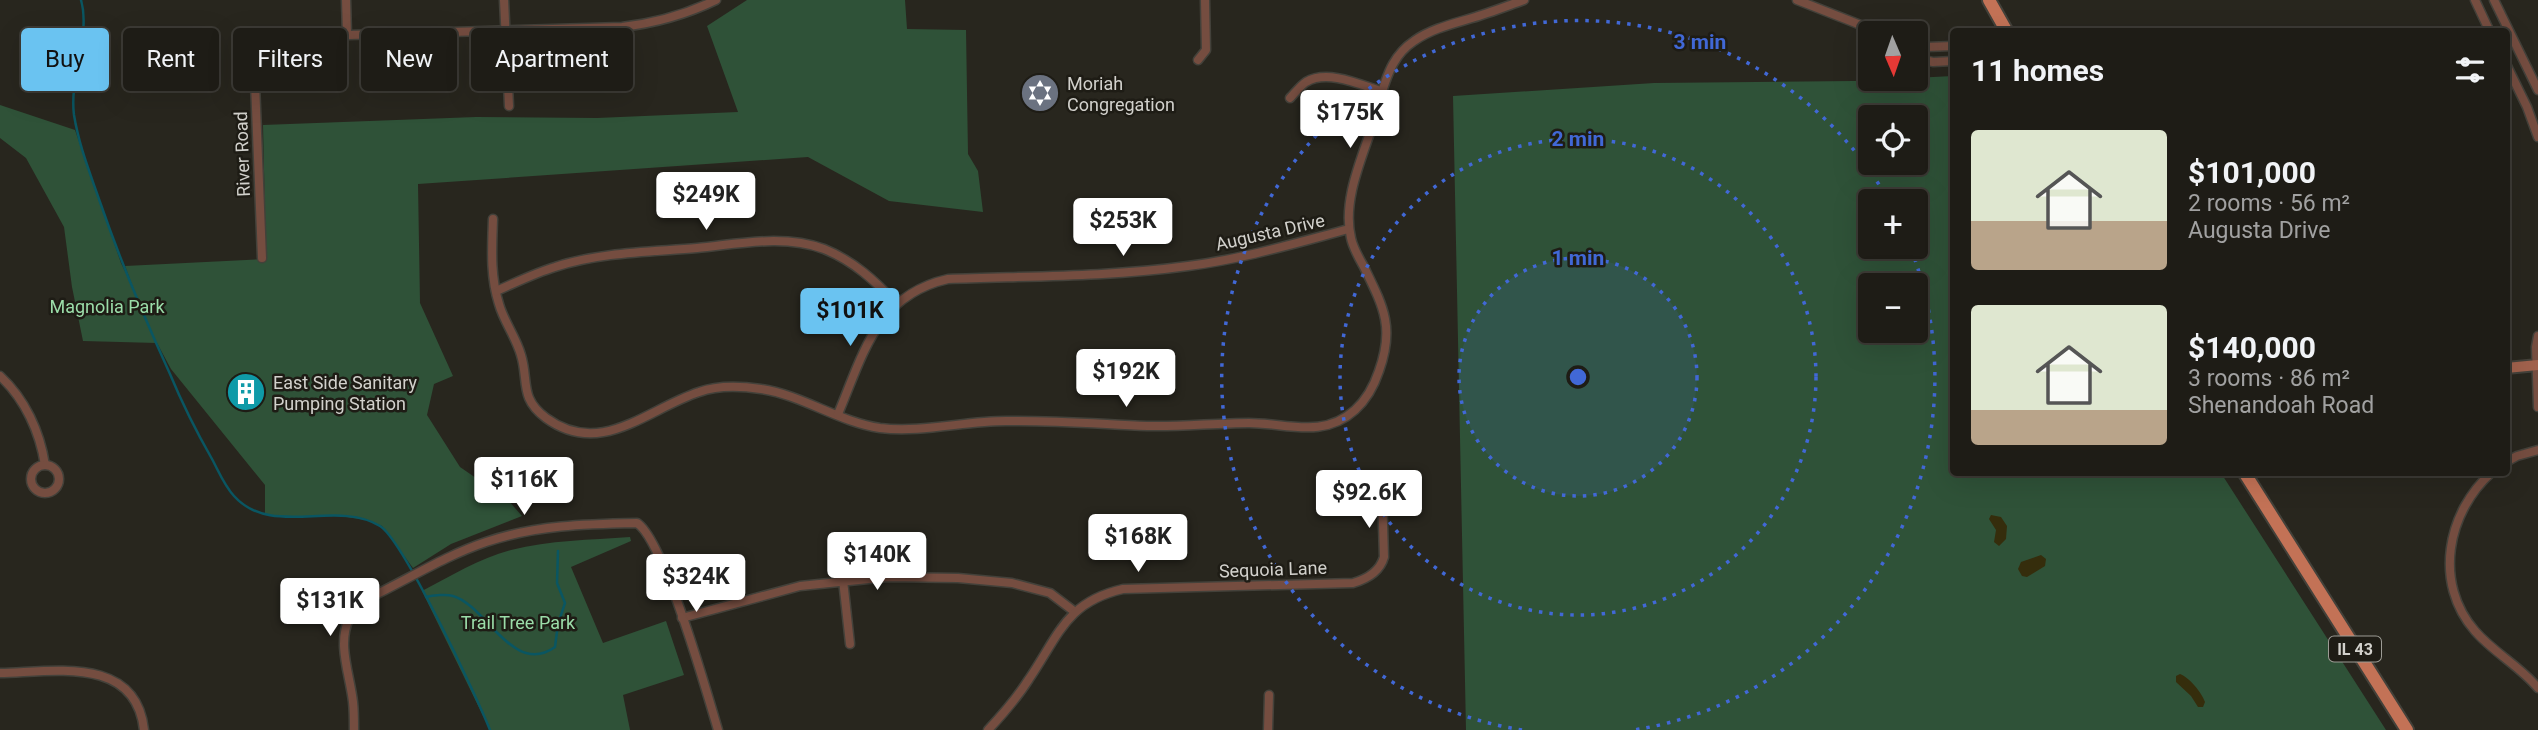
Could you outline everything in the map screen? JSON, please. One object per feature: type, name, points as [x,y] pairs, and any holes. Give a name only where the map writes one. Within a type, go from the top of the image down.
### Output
[{"type":"main road","points":[[1989,0],[2002,28]]},
{"type":"main road","name":"IL 43","points":[[2247,476],[2407,730]]},
{"type":"street","points":[[346,0],[347,28]]},
{"type":"street","points":[[504,0],[504,28]]},
{"type":"street","points":[[547,28],[653,23],[686,14],[716,0]]},
{"type":"street","points":[[1198,60],[1206,50],[1205,0]]},
{"type":"street","points":[[493,219],[492,268],[496,291],[500,309],[518,345],[530,403],[546,418],[578,432],[611,432],[698,392],[728,387],[778,393],[866,425],[893,429],[1050,420],[1147,426],[1250,423],[1307,428],[1333,424],[1354,411],[1362,402],[1375,382],[1386,345],[1387,318],[1383,305],[1351,241],[1349,229],[1350,203],[1383,92],[1396,59],[1414,40],[1428,32],[1524,0]]},
{"type":"street","points":[[1797,0],[1858,24]]},
{"type":"street","points":[[2475,0],[2488,28]]},
{"type":"street","points":[[2494,0],[2508,28]]},
{"type":"street","points":[[347,35],[471,31]]},
{"type":"street","points":[[2510,32],[2538,89]]},
{"type":"street","points":[[1928,47],[1950,46]]},
{"type":"street","points":[[1928,61],[1950,61]]},
{"type":"street","points":[[2510,72],[2538,138]]},
{"type":"street","points":[[1290,98],[1305,83],[1315,78],[1342,79],[1383,92]]},
{"type":"street","name":"River Road","points":[[255,91],[262,258]]},
{"type":"street","points":[[508,91],[509,106]]},
{"type":"street","name":"Augusta Drive","points":[[897,303],[919,287],[948,279],[1108,274],[1189,266],[1241,257],[1349,229]]},
{"type":"street","points":[[496,291],[555,267],[638,251],[777,241],[826,250],[852,263],[897,303],[870,337],[838,414]]},
{"type":"street","points":[[2538,336],[2538,407]]},
{"type":"street","points":[[2510,368],[2538,365]]},
{"type":"street","points":[[0,376],[23,404],[41,442],[46,465]]},
{"type":"street","points":[[2510,460],[2538,450]]},
{"type":"street","points":[[2488,476],[2468,499],[2452,534],[2450,551],[2454,593],[2473,630],[2538,688]]},
{"type":"street","name":"Sequoia Lane","points":[[988,730],[1027,683],[1065,621],[1092,599],[1123,589],[1353,583],[1371,575],[1384,557],[1382,492]]},
{"type":"street","points":[[354,730],[353,701],[344,648],[349,619],[358,607],[395,585],[485,542],[524,531],[568,524],[637,523],[649,534],[657,552],[695,651],[718,730]]},
{"type":"street","points":[[682,618],[800,586],[843,580],[925,576],[1012,583],[1050,593],[1075,612]]},
{"type":"street","points":[[843,580],[850,644]]},
{"type":"street","points":[[0,673],[79,671],[100,674],[114,681],[130,695],[142,719],[144,730]]},
{"type":"street","points":[[1268,730],[1269,695]]},
{"type":"green space","name":"Magnolia Park","points":[[747,0],[905,0],[907,29],[966,30],[968,154],[978,171],[983,212],[889,201],[808,157],[418,184],[420,303],[453,376],[434,384],[427,415],[460,467],[508,500],[522,516],[451,544],[413,568],[382,526],[367,520],[332,515],[265,515],[265,485],[171,369],[157,343],[83,341],[64,227],[26,158],[0,138],[0,105],[75,130],[121,263],[134,290],[125,266],[266,259],[263,125],[476,117],[597,118],[738,112],[707,26]]},
{"type":"green space","points":[[1950,76],[1950,476],[2223,476],[2386,730],[1466,730],[1453,96],[1654,83],[1858,81],[1858,91],[1928,91],[1928,77]]},
{"type":"green space","name":"Trail Tree Park","points":[[630,537],[631,541],[571,567],[603,643],[666,621],[684,675],[623,695],[630,730],[490,730],[422,591],[499,553],[555,542]]},
{"type":"sand","points":[[1991,515],[2001,517],[2007,526],[2006,539],[1999,546],[1994,542],[1996,530],[1989,519]]},
{"type":"sand","points":[[2041,555],[2046,559],[2045,566],[2027,577],[2022,576],[2018,569],[2021,562]]},
{"type":"sand","points":[[2180,674],[2198,690],[2205,702],[2203,707],[2198,707],[2176,682],[2176,676]]},
{"type":"waterway","points":[[81,0],[82,42],[73,101],[82,149],[142,310],[184,406],[227,487],[249,508],[267,515],[344,516],[380,526],[391,537],[421,588],[456,655],[490,730]]},
{"type":"waterway","points":[[426,597],[453,596],[477,612],[513,647],[526,653],[540,654],[555,647],[558,624],[565,603],[557,583],[558,551]]},
{"type":"place","name":"Moriah Congregation","points":[[1040,93]]},
{"type":"place","name":"East Side Sanitary Pumping Station","points":[[246,392]]}]
